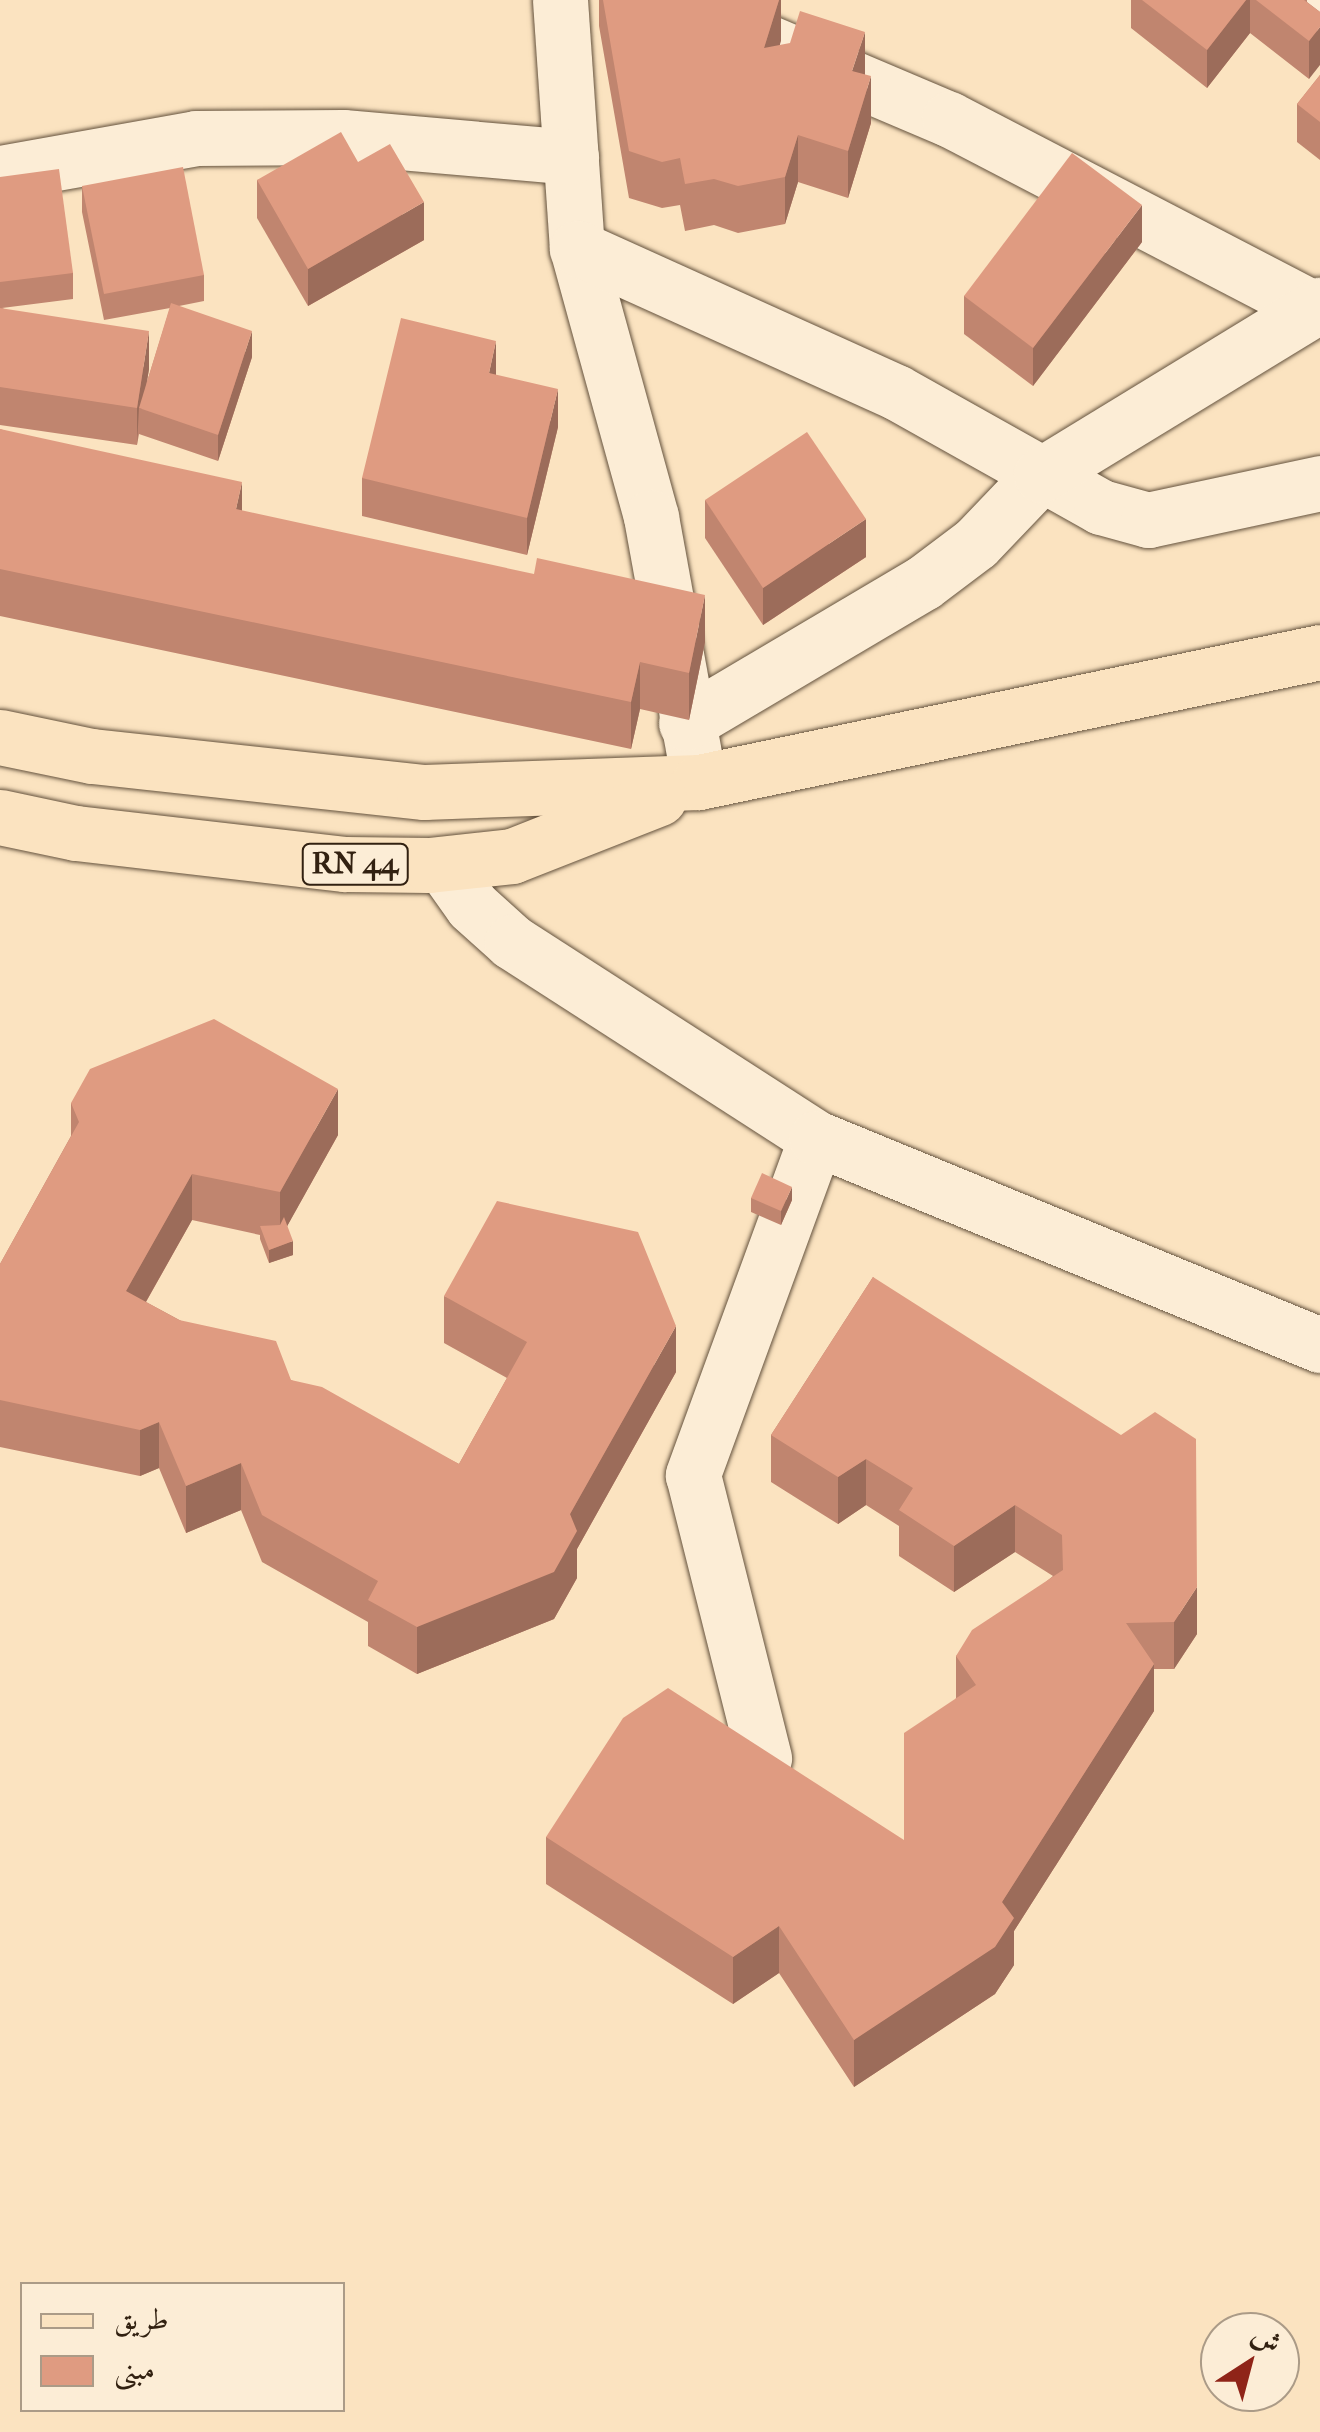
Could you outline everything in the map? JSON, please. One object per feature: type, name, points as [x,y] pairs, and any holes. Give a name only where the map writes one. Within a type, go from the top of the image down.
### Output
[{"type":"main road","name":"RN 44","points":[[0,817],[76,833],[345,864],[443,865],[512,856],[698,782],[1320,652]]},
{"type":"main road","name":"RN 44","points":[[0,737],[92,756],[391,790],[698,782]]},
{"type":"street","points":[[560,0],[577,248],[650,517],[698,782]]},
{"type":"street","points":[[668,0],[948,118],[1317,307]]},
{"type":"street","points":[[1307,0],[1320,12]]},
{"type":"street","points":[[0,173],[196,138],[344,137],[571,157]]},
{"type":"street","points":[[577,248],[896,392],[1100,507],[1148,520],[1320,483]]},
{"type":"street","points":[[686,723],[923,582],[976,543],[1042,475],[1317,307]]},
{"type":"street","points":[[619,648],[677,662]]},
{"type":"street","points":[[443,865],[472,906],[512,942],[816,1138],[1320,1345]]},
{"type":"street","points":[[764,1758],[693,1475],[816,1138]]},
{"type":"building","points":[[603,0],[779,0],[764,48],[790,43],[800,11],[865,32],[852,71],[871,76],[848,151],[798,135],[785,177],[738,186],[714,179],[685,184],[680,158],[662,162],[629,151]]},
{"type":"building","points":[[1142,0],[1246,0],[1207,50]]},
{"type":"building","points":[[1256,0],[1304,0],[1320,12],[1320,27],[1309,41]]},
{"type":"building","points":[[1320,75],[1320,122],[1297,104]]},
{"type":"building","points":[[341,132],[358,162],[390,144],[424,202],[308,269],[257,180]]},
{"type":"building","points":[[1072,153],[1142,205],[1033,348],[964,296]]},
{"type":"building","points":[[183,167],[204,275],[104,294],[82,186]]},
{"type":"building","points":[[59,169],[73,273],[0,282],[0,177]]},
{"type":"building","points":[[171,303],[252,331],[218,435],[139,408]]},
{"type":"building","points":[[0,308],[149,331],[137,408],[0,387]]},
{"type":"building","points":[[401,318],[496,341],[489,373],[558,389],[527,518],[362,478]]},
{"type":"building","points":[[0,429],[242,482],[236,509],[534,574],[537,558],[705,595],[689,673],[640,662],[631,702],[0,569]]},
{"type":"building","points":[[807,432],[866,519],[763,588],[705,500]]},
{"type":"building","points":[[214,1019],[338,1089],[280,1192],[192,1174],[126,1291],[179,1320],[276,1341],[291,1380],[322,1387],[459,1464],[527,1342],[444,1296],[497,1201],[638,1232],[676,1326],[570,1514],[577,1531],[554,1572],[417,1627],[368,1600],[378,1581],[262,1515],[241,1463],[186,1486],[159,1422],[140,1430],[0,1400],[0,1264],[79,1122],[71,1103],[90,1069]]},
{"type":"building","points":[[762,1173],[792,1187],[781,1211],[751,1198]]},
{"type":"building","points":[[284,1217],[293,1241],[269,1250],[260,1226],[280,1225]]},
{"type":"building","points":[[873,1277],[1121,1435],[1155,1412],[1196,1439],[1197,1587],[1174,1622],[1126,1623],[1154,1664],[1002,1902],[1014,1918],[995,1947],[854,2040],[779,1926],[733,1957],[546,1837],[623,1718],[668,1688],[904,1840],[904,1733],[976,1685],[956,1656],[972,1630],[1063,1570],[1062,1535],[1015,1505],[954,1546],[899,1510],[913,1488],[866,1459],[838,1477],[771,1435]]}]
